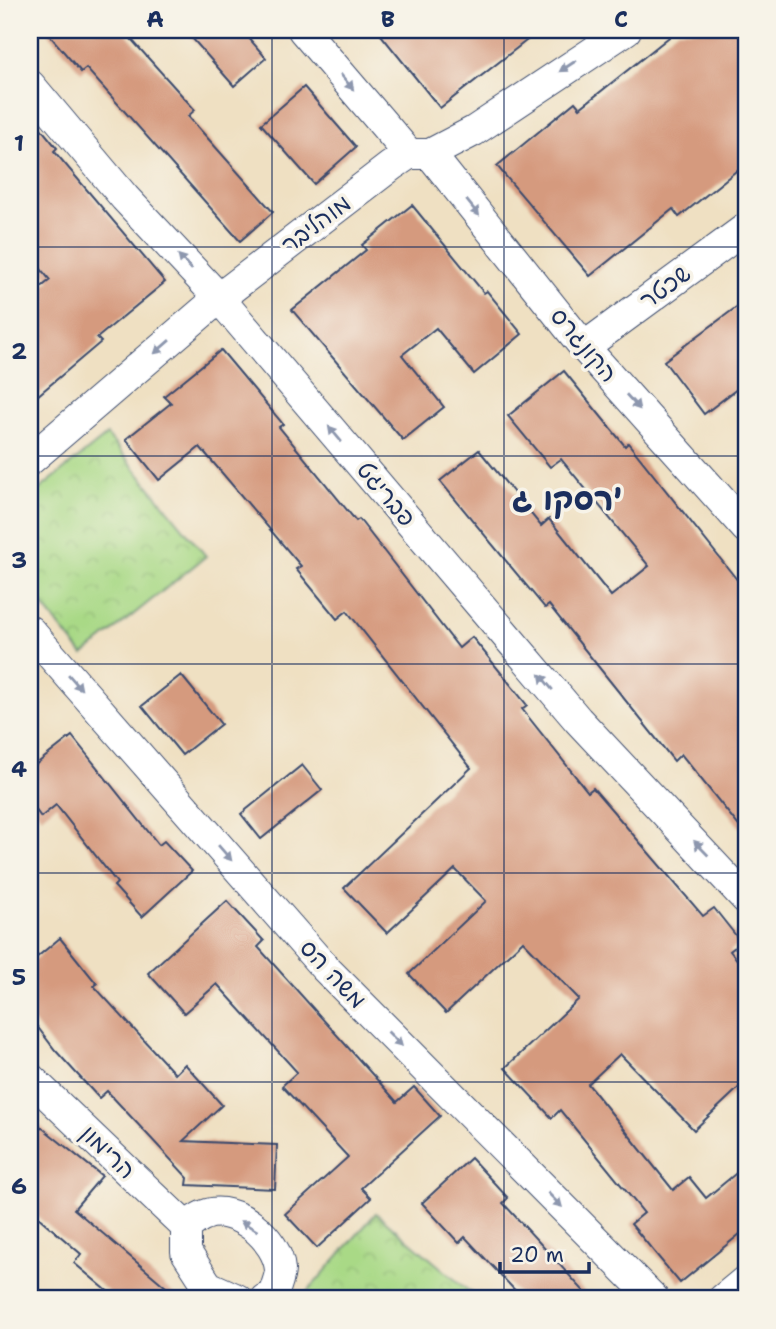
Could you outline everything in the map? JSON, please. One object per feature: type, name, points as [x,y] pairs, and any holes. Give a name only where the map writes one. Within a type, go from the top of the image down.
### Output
[{"type":"street","name":"הקונגרס","points":[[303,30],[419,154],[584,347],[746,528]]},
{"type":"street","name":"מוהליבר","points":[[30,460],[219,298],[419,154],[474,131],[626,30]]},
{"type":"street","name":"פבריגט","points":[[30,85],[125,198],[219,298],[578,720],[741,882]]},
{"type":"street","name":"שכטר","points":[[584,347],[746,228]]},
{"type":"street","name":"משה הס","points":[[30,631],[325,968],[654,1299]]},
{"type":"street","name":"הרימון","points":[[30,1078],[186,1227]]},
{"type":"street","points":[[237,1299],[208,1286],[186,1252],[186,1227],[206,1214],[227,1214],[252,1226],[271,1241],[280,1270],[272,1296],[265,1299]]},
{"type":"street","points":[[723,1299],[746,1279]]},
{"type":"green space","points":[[107,435],[206,556],[83,655],[30,590],[30,497]]},
{"type":"green space","points":[[376,1213],[478,1299],[301,1299]]},
{"type":"building","points":[[45,30],[123,30],[195,110],[188,116],[273,212],[240,241],[86,68],[81,72]]},
{"type":"building","points":[[185,30],[242,30],[266,58],[234,86]]},
{"type":"building","points":[[377,30],[540,30],[440,108]]},
{"type":"building","points":[[678,30],[746,30],[746,163],[679,217],[673,209],[590,276],[497,166],[575,102],[580,108]]},
{"type":"building","points":[[304,87],[356,147],[314,184],[261,124]]},
{"type":"building","points":[[30,115],[57,148],[54,151],[165,282],[97,338],[101,342],[30,402],[30,296],[50,280],[30,256]]},
{"type":"building","points":[[412,205],[484,293],[487,291],[522,334],[474,374],[436,328],[402,355],[444,407],[403,440],[292,310],[366,250],[362,245]]},
{"type":"building","points":[[746,300],[746,382],[704,414],[664,361]]},
{"type":"building","points":[[221,350],[283,424],[279,427],[356,521],[359,519],[459,648],[472,637],[527,705],[522,709],[588,792],[593,788],[703,916],[714,908],[741,942],[730,951],[746,971],[746,1081],[694,1130],[620,1054],[588,1084],[673,1190],[689,1177],[706,1198],[746,1165],[746,1229],[680,1283],[631,1224],[644,1213],[560,1110],[552,1118],[505,1068],[579,999],[523,941],[446,1013],[409,974],[486,901],[455,869],[387,933],[344,888],[471,768],[347,611],[337,619],[296,569],[301,566],[200,447],[159,480],[126,439],[171,403],[164,396]]},
{"type":"building","points":[[564,371],[625,446],[628,443],[746,591],[746,835],[681,754],[674,761],[549,605],[545,608],[440,481],[479,450],[541,526],[549,519],[611,596],[649,566],[561,459],[550,467],[508,416]]},
{"type":"building","points":[[181,675],[221,724],[182,755],[142,706]]},
{"type":"building","points":[[72,736],[159,845],[164,841],[192,871],[142,917],[114,886],[117,883],[56,805],[41,817],[30,802],[30,769]]},
{"type":"building","points":[[302,765],[322,790],[261,839],[241,814]]},
{"type":"building","points":[[227,901],[264,941],[258,947],[397,1102],[414,1087],[440,1116],[361,1188],[371,1198],[317,1248],[285,1214],[348,1157],[282,1086],[297,1072],[217,984],[184,1013],[148,973]]},
{"type":"building","points":[[60,938],[97,984],[94,986],[175,1074],[185,1064],[222,1105],[183,1141],[277,1145],[275,1189],[187,1185],[188,1178],[107,1091],[99,1098],[55,1050],[30,1017],[30,963]]},
{"type":"building","points":[[30,1118],[102,1176],[74,1209],[180,1299],[117,1299],[74,1263],[81,1254],[30,1210]]},
{"type":"building","points":[[471,1158],[508,1198],[503,1203],[591,1299],[523,1299],[465,1237],[459,1243],[422,1203]]},
{"type":"district","name":"רסקו ג'","points":[[567,498]]}]
